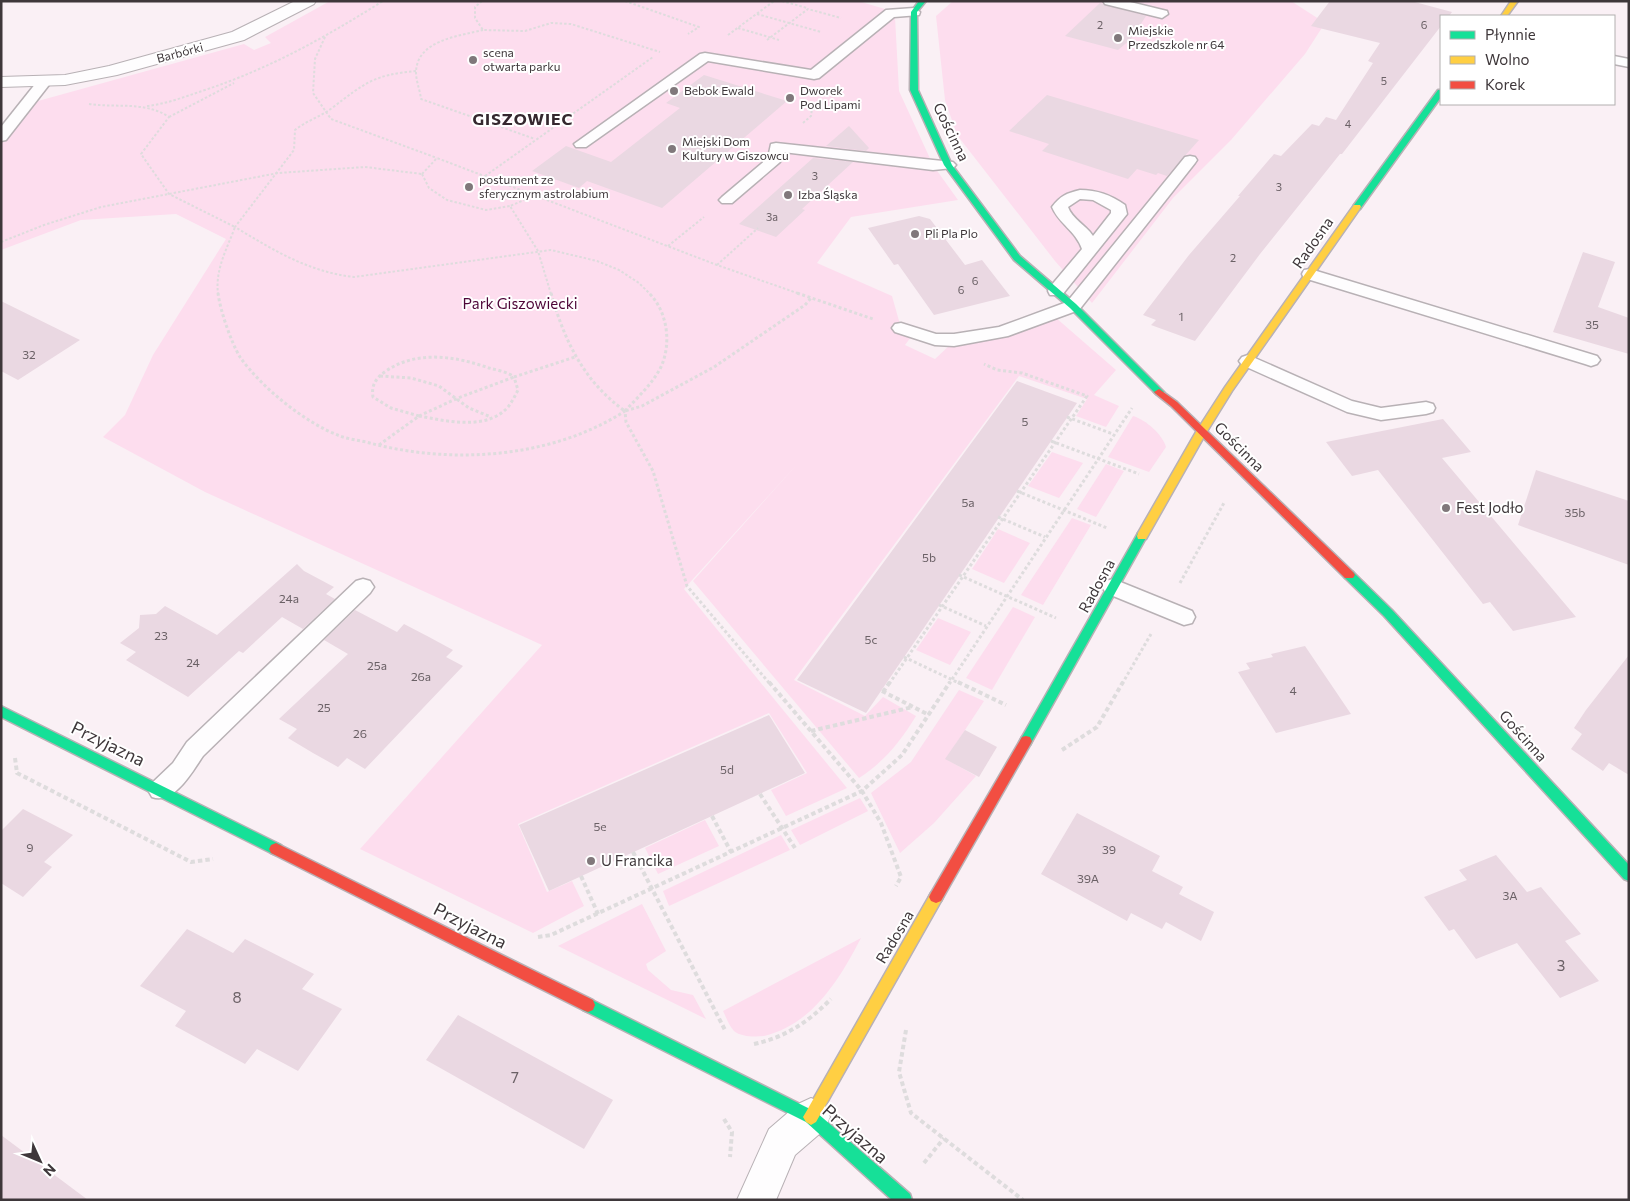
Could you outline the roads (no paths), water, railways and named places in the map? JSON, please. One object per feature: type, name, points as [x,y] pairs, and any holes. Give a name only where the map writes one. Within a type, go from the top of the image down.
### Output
[{"type":"street","name":"Barbórki","points":[[1,82],[45,82],[111,71],[202,47],[238,36],[308,1]]},
{"type":"street","points":[[1505,15],[1515,1]]},
{"type":"street","name":"Gościnna","points":[[918,4],[914,90],[948,165],[1017,258],[1073,306],[1388,613],[1629,874]]},
{"type":"street","name":"Radosna","points":[[812,1117],[887,981],[1202,432],[1248,361],[1398,148],[1440,93]]},
{"type":"street","name":"Przyjazna","points":[[1,711],[812,1117],[904,1200]]},
{"type":"street","points":[[756,1200],[782,1142],[812,1117]]},
{"type":"lane","points":[[1109,1],[1162,14]]},
{"type":"lane","points":[[581,144],[706,57],[814,75],[891,13],[918,4]]},
{"type":"lane","points":[[1615,60],[1628,63]]},
{"type":"lane","points":[[1,137],[45,82]]},
{"type":"lane","points":[[726,200],[775,159],[776,147],[948,165]]},
{"type":"lane","points":[[901,328],[935,339],[954,340],[1002,332],[1073,306],[1190,160]]},
{"type":"lane","points":[[1056,291],[1090,250]]},
{"type":"lane","points":[[1310,274],[1590,360]]},
{"type":"lane","points":[[1248,361],[1347,406],[1381,414],[1426,408]]},
{"type":"lane","points":[[160,790],[181,770],[196,749],[363,587]]},
{"type":"lane","points":[[1112,587],[1175,613]]},
{"type":"place","name":"Miejskie Przedszkole nr 64","points":[[1118,38]]},
{"type":"place","name":"scena otwarta parku","points":[[473,60]]},
{"type":"place","name":"Bebok Ewald","points":[[674,91]]},
{"type":"place","name":"Dworek Pod Lipami","points":[[790,98]]},
{"type":"place","name":"Miejski Dom Kultury w Giszowcu","points":[[672,149]]},
{"type":"place","name":"postument ze sferycznym astrolabium","points":[[469,187]]},
{"type":"place","name":"Izba Śląska","points":[[788,195]]},
{"type":"place","name":"Pli Pla Plo","points":[[915,234]]},
{"type":"place","name":"Fest Jodło","points":[[1446,508]]},
{"type":"place","name":"U Francika","points":[[591,861]]},
{"type":"district","name":"GISZOWIEC","points":[[523,119]]},
{"type":"park label","name":"Park Giszowiecki","points":[[520,304]]}]
